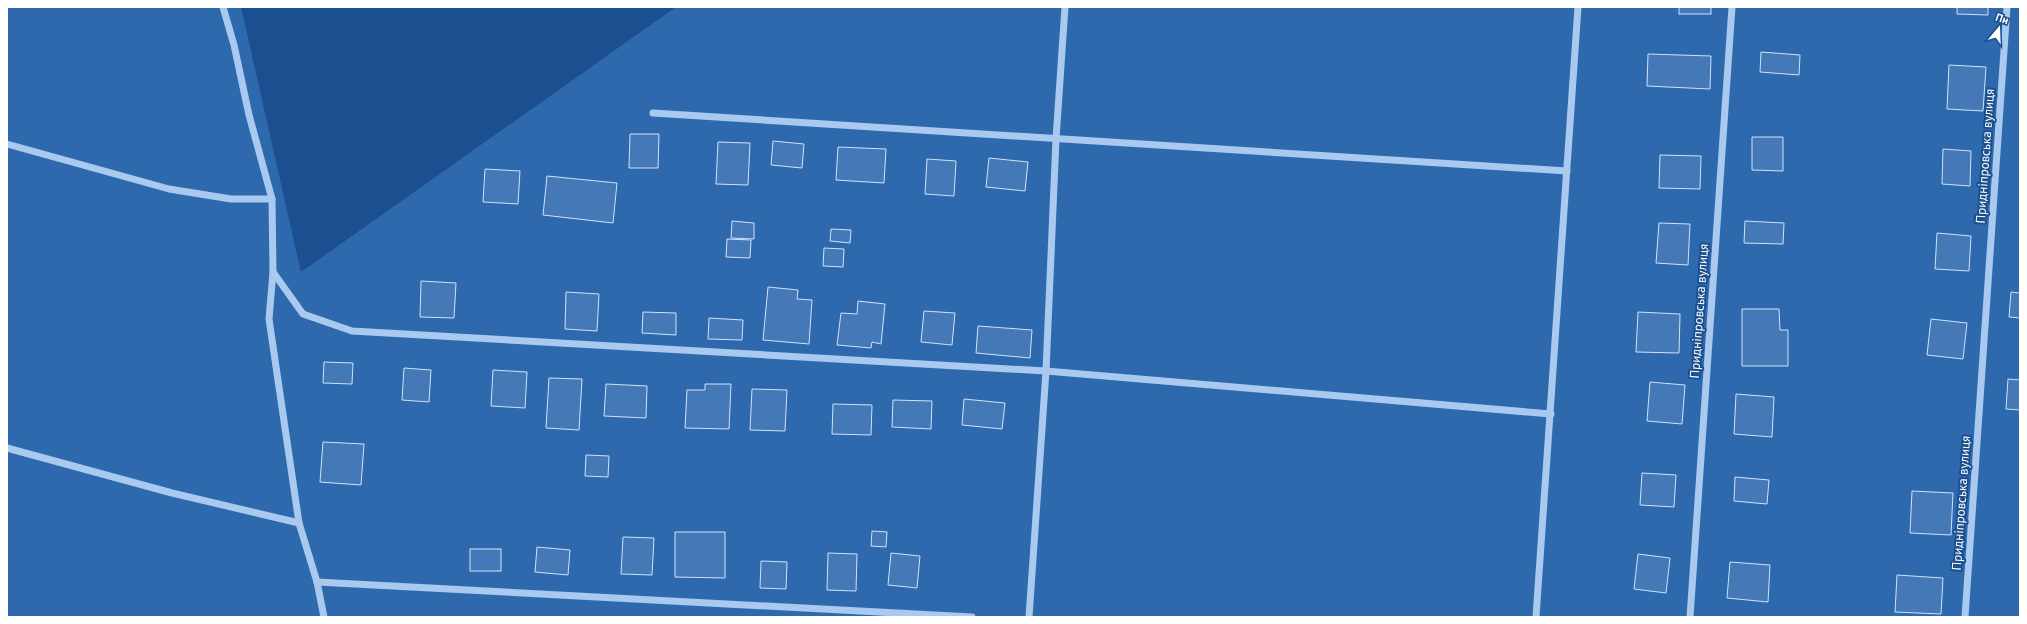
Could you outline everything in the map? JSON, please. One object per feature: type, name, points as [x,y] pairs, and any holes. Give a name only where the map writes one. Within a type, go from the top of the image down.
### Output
[{"type":"street","points":[[223,7],[234,45],[249,115],[272,199],[273,272],[269,319],[299,523],[317,582],[324,617]]},
{"type":"street","points":[[1029,617],[1046,371],[1056,139],[1065,7]]},
{"type":"street","points":[[1536,617],[1578,7]]},
{"type":"street","name":"Придніпровська вулиця","points":[[1690,617],[1732,7]]},
{"type":"street","name":"Придніпровська вулиця","points":[[1965,617],[2007,7]]},
{"type":"street","points":[[653,113],[1567,171]]},
{"type":"street","points":[[7,144],[169,189],[231,199],[272,199]]},
{"type":"street","points":[[273,272],[303,314],[352,331],[1046,371],[1551,414]]},
{"type":"street","points":[[7,448],[172,493],[299,523]]},
{"type":"street","points":[[317,582],[972,617]]},
{"type":"shaded area","points":[[7,7],[241,7],[301,272],[676,7],[2020,7],[2020,617],[7,617]]},
{"type":"building","points":[[1679,7],[1711,7],[1711,14],[1679,14]]},
{"type":"building","points":[[1957,7],[1988,7],[1988,15],[1957,14]]},
{"type":"building","points":[[1761,52],[1800,55],[1799,75],[1760,72]]},
{"type":"building","points":[[1648,54],[1711,56],[1710,89],[1647,86]]},
{"type":"building","points":[[1949,65],[1986,67],[1983,111],[1947,109]]},
{"type":"building","points":[[630,134],[659,134],[658,168],[629,168]]},
{"type":"building","points":[[1752,137],[1783,137],[1783,171],[1752,170]]},
{"type":"building","points":[[773,141],[804,144],[802,168],[771,165]]},
{"type":"building","points":[[718,142],[750,143],[748,185],[716,184]]},
{"type":"building","points":[[838,147],[886,149],[884,183],[836,180]]},
{"type":"building","points":[[1943,149],[1971,151],[1970,186],[1942,184]]},
{"type":"building","points":[[1660,155],[1701,156],[1700,189],[1659,188]]},
{"type":"building","points":[[989,158],[1028,162],[1025,191],[986,187]]},
{"type":"building","points":[[927,159],[956,161],[954,196],[925,194]]},
{"type":"building","points":[[485,169],[520,171],[518,204],[483,202]]},
{"type":"building","points":[[547,176],[617,183],[613,223],[543,215]]},
{"type":"building","points":[[732,221],[754,223],[754,239],[731,238]]},
{"type":"building","points":[[1745,221],[1784,223],[1783,244],[1744,243]]},
{"type":"building","points":[[1659,223],[1690,224],[1688,265],[1656,263]]},
{"type":"building","points":[[831,229],[851,230],[850,243],[830,241]]},
{"type":"building","points":[[1937,233],[1971,236],[1969,271],[1935,269]]},
{"type":"building","points":[[727,239],[751,240],[750,258],[726,257]]},
{"type":"building","points":[[824,248],[844,249],[843,267],[823,266]]},
{"type":"building","points":[[421,281],[456,283],[454,318],[420,317]]},
{"type":"building","points":[[768,287],[798,290],[797,299],[812,300],[809,344],[763,340]]},
{"type":"building","points":[[566,292],[599,294],[597,331],[565,329]]},
{"type":"building","points":[[2011,292],[2020,293],[2020,318],[2009,317]]},
{"type":"building","points":[[858,301],[885,304],[881,344],[872,342],[871,348],[837,345],[841,313],[857,314]]},
{"type":"building","points":[[1742,309],[1779,309],[1780,330],[1788,330],[1788,366],[1742,366]]},
{"type":"building","points":[[924,311],[955,313],[952,345],[921,342]]},
{"type":"building","points":[[643,312],[676,313],[676,335],[642,333]]},
{"type":"building","points":[[1638,312],[1680,314],[1679,353],[1636,352]]},
{"type":"building","points":[[709,318],[743,320],[742,340],[708,339]]},
{"type":"building","points":[[1931,319],[1967,323],[1963,359],[1927,355]]},
{"type":"building","points":[[978,326],[1032,330],[1030,358],[976,353]]},
{"type":"building","points":[[324,362],[353,363],[352,384],[323,383]]},
{"type":"building","points":[[404,368],[431,370],[429,402],[402,400]]},
{"type":"building","points":[[493,370],[527,372],[525,408],[491,406]]},
{"type":"building","points":[[549,378],[582,379],[579,430],[546,428]]},
{"type":"building","points":[[2008,379],[2020,380],[2020,410],[2006,409]]},
{"type":"building","points":[[1650,382],[1685,385],[1682,424],[1647,421]]},
{"type":"building","points":[[606,384],[647,386],[646,418],[604,416]]},
{"type":"building","points":[[705,384],[731,384],[729,429],[685,428],[687,390],[705,390]]},
{"type":"building","points":[[752,389],[787,390],[785,431],[750,430]]},
{"type":"building","points":[[1736,394],[1774,397],[1772,437],[1734,434]]},
{"type":"building","points":[[964,399],[1005,403],[1002,429],[962,425]]},
{"type":"building","points":[[893,400],[932,401],[931,429],[892,427]]},
{"type":"building","points":[[833,404],[872,405],[871,435],[832,434]]},
{"type":"building","points":[[323,442],[364,444],[361,485],[320,482]]},
{"type":"building","points":[[586,455],[609,456],[608,477],[585,476]]},
{"type":"building","points":[[1642,473],[1676,475],[1674,507],[1640,505]]},
{"type":"building","points":[[1735,477],[1769,480],[1767,504],[1734,501]]},
{"type":"building","points":[[1912,491],[1953,493],[1951,535],[1910,533]]},
{"type":"building","points":[[872,531],[887,532],[886,547],[871,546]]},
{"type":"building","points":[[675,532],[725,532],[725,578],[675,577]]},
{"type":"building","points":[[623,537],[654,538],[652,575],[621,574]]},
{"type":"building","points":[[537,547],[570,550],[568,575],[535,572]]},
{"type":"building","points":[[470,549],[501,549],[501,571],[470,571]]},
{"type":"building","points":[[828,553],[857,554],[856,591],[827,590]]},
{"type":"building","points":[[891,553],[920,556],[917,588],[888,585]]},
{"type":"building","points":[[1638,554],[1670,558],[1666,593],[1634,589]]},
{"type":"building","points":[[761,561],[787,562],[786,589],[760,588]]},
{"type":"building","points":[[1730,562],[1770,565],[1768,602],[1727,598]]},
{"type":"building","points":[[1897,575],[1943,578],[1941,614],[1895,612]]}]
